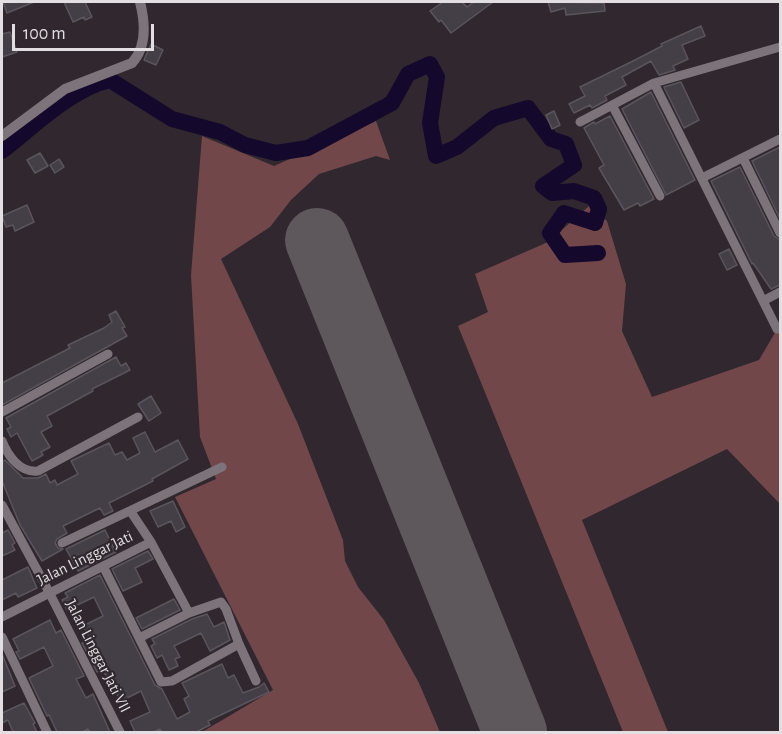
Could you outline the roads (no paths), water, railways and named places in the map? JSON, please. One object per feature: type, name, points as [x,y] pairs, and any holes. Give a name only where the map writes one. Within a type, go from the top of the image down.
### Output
[{"type":"street","points":[[2,136],[65,89],[132,63],[139,55],[144,29],[140,2]]},
{"type":"street","points":[[580,122],[654,83],[780,47]]},
{"type":"street","points":[[654,83],[777,329]]},
{"type":"street","points":[[612,105],[660,196]]},
{"type":"street","points":[[702,178],[780,139]]},
{"type":"street","points":[[743,158],[780,233]]},
{"type":"street","points":[[763,301],[780,292]]},
{"type":"street","points":[[2,412],[108,354]]},
{"type":"street","points":[[2,441],[4,453],[24,470],[38,471],[138,417]]},
{"type":"street","points":[[62,543],[222,467]]},
{"type":"street","name":"Jalan Linggar Jati VII","points":[[2,505],[120,732]]},
{"type":"street","name":"Jalan Linggar Jati","points":[[2,617],[151,542],[131,512]]},
{"type":"street","points":[[151,542],[189,613]]},
{"type":"street","points":[[103,566],[159,680],[164,683],[172,681],[239,644]]},
{"type":"street","points":[[139,638],[189,613],[215,603],[222,603],[256,681]]},
{"type":"street","points":[[2,637],[47,732]]},
{"type":"waterway","points":[[2,151],[67,100],[110,80],[172,119],[220,132],[245,145],[276,153],[308,148],[392,103],[408,74],[430,64],[437,77],[430,123],[436,156],[457,147],[494,118],[528,108],[551,139],[566,144],[574,165],[543,186],[552,193],[574,191],[594,198],[599,209],[595,223],[564,213],[550,233],[565,255],[598,253]]}]
